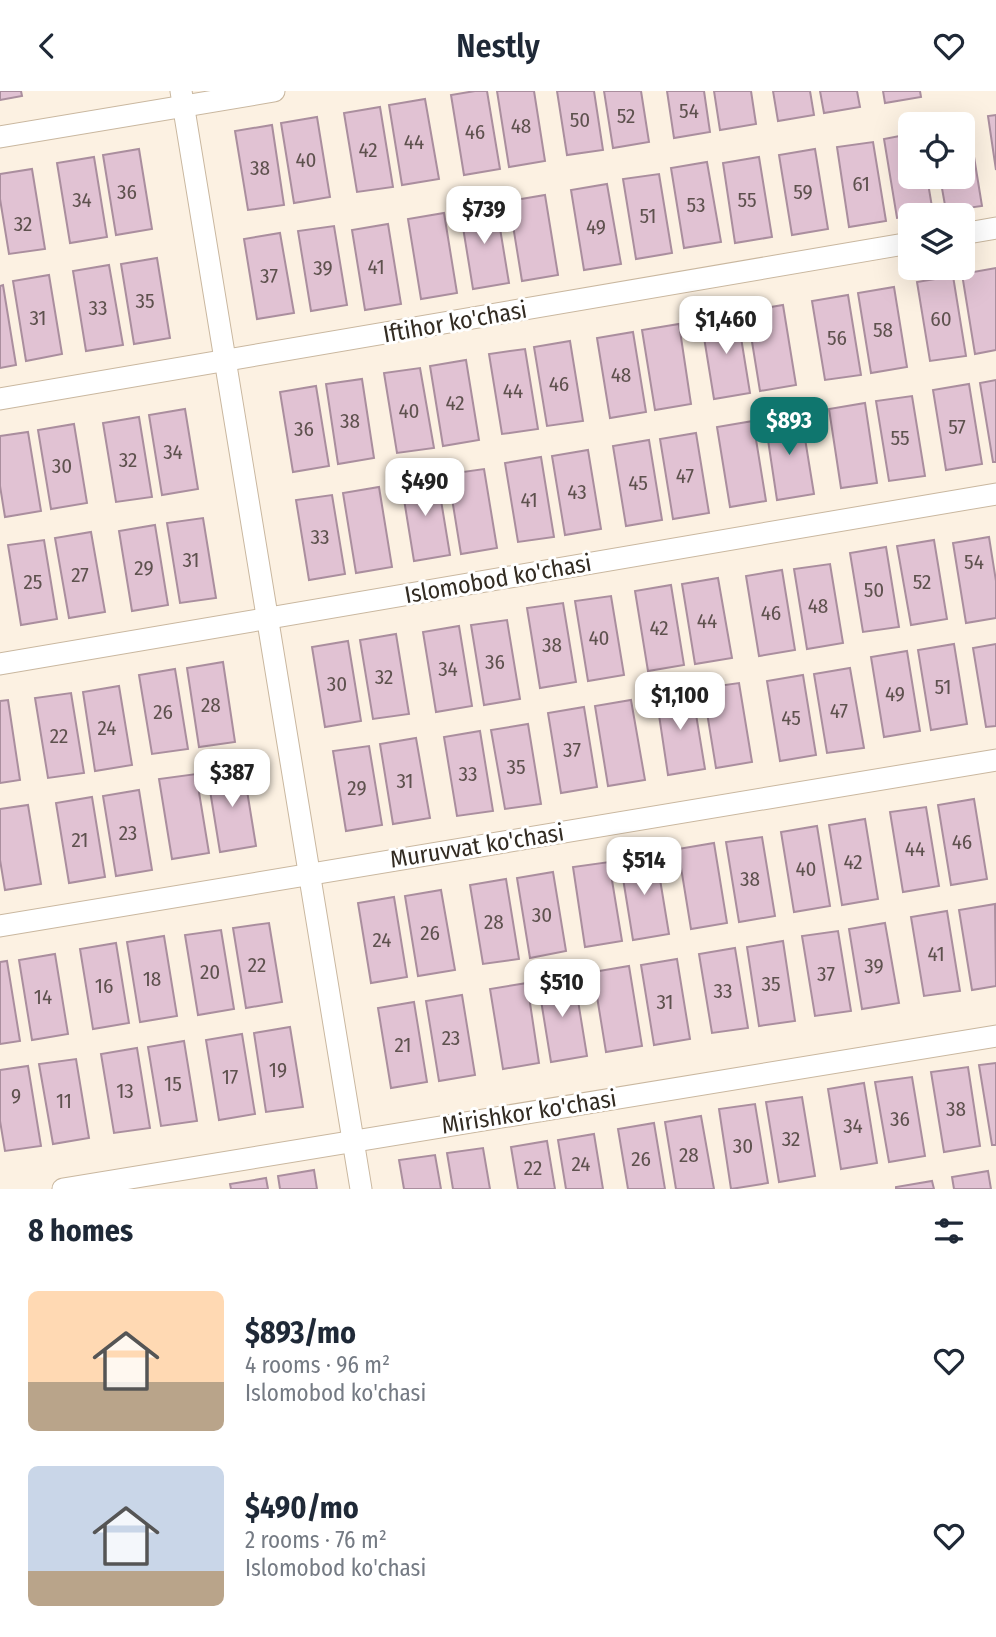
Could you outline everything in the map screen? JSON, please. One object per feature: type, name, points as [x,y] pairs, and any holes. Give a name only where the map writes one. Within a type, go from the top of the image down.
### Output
[{"type":"street","points":[[0,137],[182,99],[274,91]]},
{"type":"street","points":[[182,99],[361,1189]]},
{"type":"street","points":[[975,231],[996,228]]},
{"type":"street","name":"Iftihor ko'chasi","points":[[0,398],[225,362],[898,245]]},
{"type":"street","name":"Islomobod ko'chasi","points":[[0,664],[996,493]]},
{"type":"street","name":"Muruvvat ko'chasi","points":[[0,926],[996,760]]},
{"type":"street","name":"Mirishkor ko'chasi","points":[[62,1189],[996,1036]]},
{"type":"building","points":[[0,91],[21,91],[22,96],[0,100]]},
{"type":"building","points":[[487,91],[500,169],[464,175],[451,95]]},
{"type":"building","points":[[497,91],[534,91],[545,161],[509,167]]},
{"type":"building","points":[[557,91],[594,91],[603,150],[567,155]]},
{"type":"building","points":[[604,91],[641,91],[649,142],[613,148]]},
{"type":"building","points":[[667,91],[704,91],[710,132],[674,138]]},
{"type":"building","points":[[714,91],[751,91],[756,124],[720,130]]},
{"type":"building","points":[[773,91],[810,91],[814,115],[778,121]]},
{"type":"building","points":[[820,91],[857,91],[860,107],[824,113]]},
{"type":"building","points":[[883,91],[920,91],[921,97],[885,103]]},
{"type":"building","points":[[425,99],[439,179],[402,185],[389,105]]},
{"type":"building","points":[[380,107],[393,187],[357,192],[344,113]]},
{"type":"building","points":[[996,115],[996,170],[988,116]]},
{"type":"building","points":[[317,117],[330,197],[294,203],[281,123]]},
{"type":"building","points":[[272,125],[284,205],[248,210],[235,131]]},
{"type":"building","points":[[898,136],[898,189],[929,189],[931,203],[898,203],[898,218],[897,218],[884,139]]},
{"type":"building","points":[[873,142],[886,221],[849,227],[837,147]]},
{"type":"building","points":[[139,149],[152,229],[116,235],[103,155]]},
{"type":"building","points":[[815,149],[828,229],[792,235],[779,155]]},
{"type":"building","points":[[94,157],[107,237],[70,243],[57,163]]},
{"type":"building","points":[[759,157],[772,237],[735,243],[723,163]]},
{"type":"building","points":[[707,162],[721,242],[684,248],[671,168]]},
{"type":"building","points":[[975,163],[982,206],[975,207],[975,203],[945,203],[942,189],[975,189]]},
{"type":"building","points":[[32,169],[45,249],[9,254],[0,199],[0,174]]},
{"type":"building","points":[[659,174],[672,253],[636,259],[623,179]]},
{"type":"building","points":[[607,184],[621,264],[584,270],[571,190]]},
{"type":"building","points":[[545,195],[558,275],[522,281],[509,201]]},
{"type":"building","points":[[496,204],[509,283],[473,289],[460,209]]},
{"type":"building","points":[[444,213],[457,293],[421,299],[408,219]]},
{"type":"building","points":[[388,224],[401,304],[365,310],[352,230]]},
{"type":"building","points":[[334,226],[347,305],[311,311],[298,231]]},
{"type":"building","points":[[280,233],[294,313],[257,319],[244,239]]},
{"type":"building","points":[[157,258],[170,338],[134,344],[121,264]]},
{"type":"building","points":[[109,265],[123,345],[86,351],[73,271]]},
{"type":"building","points":[[996,268],[996,350],[975,354],[963,280],[975,280],[975,272]]},
{"type":"building","points":[[49,275],[62,354],[26,361],[13,281]]},
{"type":"building","points":[[954,280],[966,356],[930,361],[917,282]]},
{"type":"building","points":[[3,285],[16,365],[0,368],[0,286]]},
{"type":"building","points":[[894,287],[907,367],[871,373],[858,293]]},
{"type":"building","points":[[848,295],[861,375],[825,380],[812,301]]},
{"type":"building","points":[[783,305],[796,385],[760,391],[747,311]]},
{"type":"building","points":[[737,313],[750,393],[714,399],[701,319]]},
{"type":"building","points":[[679,324],[691,404],[655,410],[642,330]]},
{"type":"building","points":[[633,332],[646,412],[610,418],[597,338]]},
{"type":"building","points":[[570,341],[583,421],[547,426],[534,347]]},
{"type":"building","points":[[525,349],[538,429],[502,434],[489,354]]},
{"type":"building","points":[[466,360],[479,440],[443,446],[430,366]]},
{"type":"building","points":[[420,368],[434,448],[397,453],[384,373]]},
{"type":"building","points":[[362,379],[374,458],[338,464],[326,384]]},
{"type":"building","points":[[996,380],[996,462],[993,462],[980,383]]},
{"type":"building","points":[[969,384],[982,464],[946,470],[933,390]]},
{"type":"building","points":[[316,386],[329,466],[293,472],[280,392]]},
{"type":"building","points":[[912,396],[925,476],[889,481],[876,401]]},
{"type":"building","points":[[865,403],[877,483],[841,488],[829,409]]},
{"type":"building","points":[[185,409],[198,489],[162,495],[149,415]]},
{"type":"building","points":[[801,414],[814,494],[777,500],[765,420]]},
{"type":"building","points":[[139,417],[152,497],[116,502],[103,423]]},
{"type":"building","points":[[753,421],[766,501],[730,507],[717,427]]},
{"type":"building","points":[[74,424],[87,503],[51,509],[38,430]]},
{"type":"building","points":[[28,432],[41,511],[5,517],[0,486],[0,436]]},
{"type":"building","points":[[696,433],[709,513],[673,519],[660,439]]},
{"type":"building","points":[[649,440],[662,520],[626,526],[613,446]]},
{"type":"building","points":[[588,450],[601,529],[565,535],[552,456]]},
{"type":"building","points":[[541,457],[554,537],[518,542],[505,463]]},
{"type":"building","points":[[484,469],[497,548],[461,554],[448,474]]},
{"type":"building","points":[[437,476],[450,555],[414,561],[401,481]]},
{"type":"building","points":[[379,487],[392,567],[356,573],[343,493]]},
{"type":"building","points":[[332,495],[345,574],[309,580],[296,500]]},
{"type":"building","points":[[203,518],[216,598],[180,603],[167,523]]},
{"type":"building","points":[[155,525],[168,605],[132,611],[119,531]]},
{"type":"building","points":[[91,532],[105,612],[69,618],[55,538]]},
{"type":"building","points":[[989,537],[996,581],[996,618],[966,623],[953,543]]},
{"type":"building","points":[[44,540],[57,619],[21,625],[8,545]]},
{"type":"building","points":[[934,540],[947,619],[911,625],[897,546]]},
{"type":"building","points":[[886,547],[899,627],[863,632],[850,553]]},
{"type":"building","points":[[830,564],[843,643],[807,649],[794,569]]},
{"type":"building","points":[[782,570],[795,650],[759,656],[746,576]]},
{"type":"building","points":[[718,578],[732,658],[695,664],[682,584]]},
{"type":"building","points":[[671,585],[684,665],[648,671],[635,591]]},
{"type":"building","points":[[611,596],[624,675],[588,681],[575,601]]},
{"type":"building","points":[[563,603],[576,682],[540,688],[527,608]]},
{"type":"building","points":[[507,620],[520,699],[484,705],[471,625]]},
{"type":"building","points":[[459,626],[472,706],[436,712],[423,632]]},
{"type":"building","points":[[396,634],[409,714],[373,719],[360,640]]},
{"type":"building","points":[[348,641],[361,721],[325,727],[312,647]]},
{"type":"building","points":[[954,644],[967,724],[931,730],[918,650]]},
{"type":"building","points":[[996,644],[996,726],[986,727],[973,648]]},
{"type":"building","points":[[907,651],[920,731],[884,737],[871,657]]},
{"type":"building","points":[[223,662],[235,742],[199,747],[187,668]]},
{"type":"building","points":[[850,668],[864,748],[827,753],[814,674]]},
{"type":"building","points":[[175,669],[188,749],[152,754],[139,675]]},
{"type":"building","points":[[803,675],[816,755],[780,761],[767,681]]},
{"type":"building","points":[[739,683],[752,762],[716,768],[703,688]]},
{"type":"building","points":[[119,686],[132,765],[95,771],[83,692]]},
{"type":"building","points":[[692,690],[705,769],[668,775],[656,695]]},
{"type":"building","points":[[71,693],[84,773],[48,778],[35,698]]},
{"type":"building","points":[[8,700],[20,780],[0,783],[0,701]]},
{"type":"building","points":[[631,700],[645,780],[608,786],[595,706]]},
{"type":"building","points":[[584,707],[597,787],[561,793],[548,713]]},
{"type":"building","points":[[528,724],[541,804],[505,809],[491,730]]},
{"type":"building","points":[[480,731],[493,811],[457,816],[444,737]]},
{"type":"building","points":[[416,738],[430,818],[393,824],[380,744]]},
{"type":"building","points":[[369,746],[382,825],[346,831],[333,751]]},
{"type":"building","points":[[243,766],[256,846],[220,852],[207,772]]},
{"type":"building","points":[[196,774],[209,853],[172,859],[159,779]]},
{"type":"building","points":[[139,790],[152,870],[116,876],[103,796]]},
{"type":"building","points":[[92,797],[105,877],[69,883],[56,803]]},
{"type":"building","points":[[974,799],[987,879],[951,885],[938,805]]},
{"type":"building","points":[[28,805],[41,884],[5,890],[0,860],[0,809]]},
{"type":"building","points":[[926,807],[939,886],[903,892],[890,812]]},
{"type":"building","points":[[865,819],[878,899],[842,905],[829,825]]},
{"type":"building","points":[[817,826],[830,906],[794,912],[781,832]]},
{"type":"building","points":[[762,837],[775,916],[739,922],[726,842]]},
{"type":"building","points":[[714,843],[727,923],[691,929],[678,849]]},
{"type":"building","points":[[656,855],[669,934],[633,940],[620,860]]},
{"type":"building","points":[[609,862],[622,941],[585,947],[573,867]]},
{"type":"building","points":[[553,872],[566,951],[530,958],[517,878]]},
{"type":"building","points":[[506,879],[519,959],[483,964],[470,885]]},
{"type":"building","points":[[441,890],[455,970],[418,976],[405,896]]},
{"type":"building","points":[[394,897],[407,977],[371,983],[358,903]]},
{"type":"building","points":[[995,904],[996,986],[972,990],[959,910]]},
{"type":"building","points":[[947,911],[960,991],[924,996],[911,917]]},
{"type":"building","points":[[269,923],[282,1002],[246,1008],[233,928]]},
{"type":"building","points":[[885,923],[899,1003],[862,1009],[849,929]]},
{"type":"building","points":[[221,930],[234,1009],[198,1015],[185,935]]},
{"type":"building","points":[[838,931],[851,1011],[815,1016],[802,936]]},
{"type":"building","points":[[164,936],[177,1016],[140,1022],[127,942]]},
{"type":"building","points":[[783,941],[795,1021],[759,1026],[747,947]]},
{"type":"building","points":[[116,943],[129,1023],[93,1029],[80,949]]},
{"type":"building","points":[[735,948],[748,1028],[712,1033],[699,954]]},
{"type":"building","points":[[55,954],[68,1034],[32,1040],[19,960]]},
{"type":"building","points":[[677,959],[690,1039],[654,1045],[641,965]]},
{"type":"building","points":[[7,961],[20,1041],[0,1044],[0,962]]},
{"type":"building","points":[[629,966],[642,1046],[606,1052],[593,972]]},
{"type":"building","points":[[574,976],[587,1056],[551,1062],[538,982]]},
{"type":"building","points":[[527,983],[539,1063],[503,1069],[490,989]]},
{"type":"building","points":[[462,995],[475,1075],[439,1081],[426,1001]]},
{"type":"building","points":[[414,1002],[427,1082],[391,1088],[378,1008]]},
{"type":"building","points":[[290,1027],[303,1107],[266,1112],[254,1033]]},
{"type":"building","points":[[242,1034],[255,1114],[219,1120],[206,1040]]},
{"type":"building","points":[[184,1041],[197,1121],[161,1126],[148,1047]]},
{"type":"building","points":[[137,1048],[150,1128],[114,1133],[101,1054]]},
{"type":"building","points":[[76,1059],[89,1138],[53,1144],[39,1064]]},
{"type":"building","points":[[996,1063],[996,1145],[992,1145],[979,1065]]},
{"type":"building","points":[[28,1066],[41,1146],[5,1151],[0,1121],[0,1070]]},
{"type":"building","points":[[968,1067],[980,1146],[944,1152],[931,1072]]},
{"type":"building","points":[[912,1077],[925,1156],[889,1162],[875,1082]]},
{"type":"building","points":[[864,1083],[877,1163],[841,1169],[828,1089]]},
{"type":"building","points":[[802,1097],[815,1176],[779,1182],[766,1102]]},
{"type":"building","points":[[755,1104],[768,1183],[731,1189],[719,1109]]},
{"type":"building","points":[[701,1116],[714,1189],[676,1189],[665,1122]]},
{"type":"building","points":[[654,1123],[665,1189],[628,1189],[618,1129]]},
{"type":"building","points":[[594,1134],[603,1189],[566,1189],[558,1140]]},
{"type":"building","points":[[547,1141],[555,1189],[518,1189],[511,1147]]},
{"type":"building","points":[[483,1148],[490,1189],[453,1189],[447,1153]]},
{"type":"building","points":[[435,1155],[441,1189],[404,1189],[399,1160]]},
{"type":"building","points":[[314,1170],[317,1189],[280,1189],[278,1176]]},
{"type":"building","points":[[988,1171],[991,1189],[954,1189],[952,1177]]},
{"type":"building","points":[[266,1178],[268,1189],[231,1189],[230,1184]]},
{"type":"building","points":[[932,1181],[934,1189],[896,1189],[896,1187]]}]
